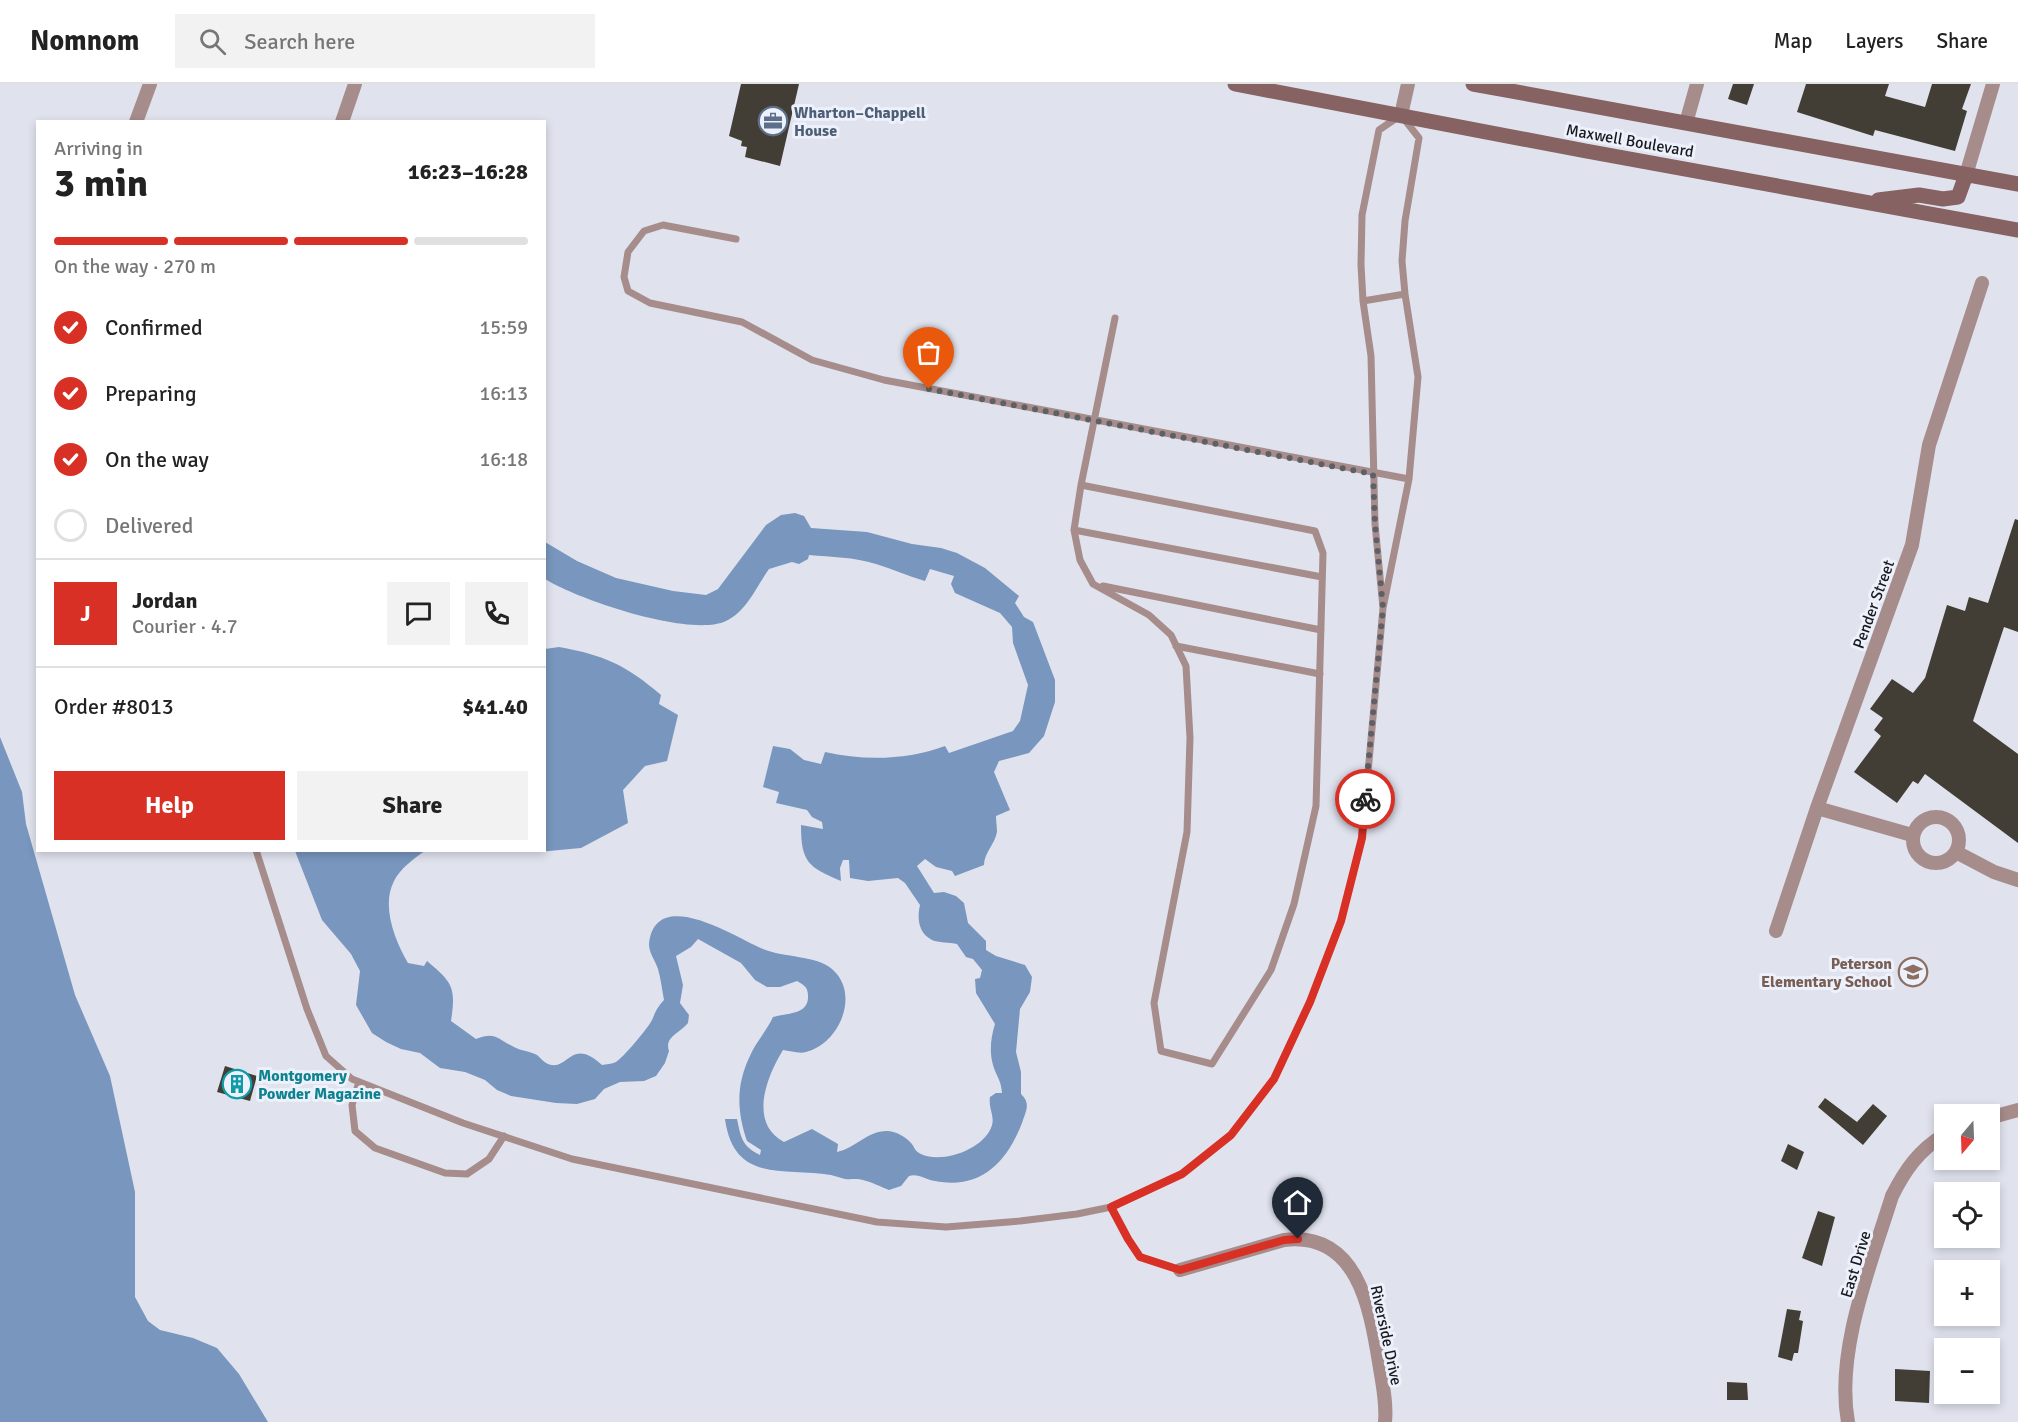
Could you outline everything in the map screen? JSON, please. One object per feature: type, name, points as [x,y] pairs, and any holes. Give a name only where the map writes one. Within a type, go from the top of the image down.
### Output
[{"type":"main road","name":"Maxwell Boulevard","points":[[1235,84],[2018,230]]},
{"type":"main road","name":"Maxwell Boulevard","points":[[1473,84],[2018,184]]},
{"type":"main road","points":[[1863,202],[1919,195],[1943,200],[1958,197],[1966,175]]},
{"type":"street","points":[[137,120],[150,84]]},
{"type":"street","points":[[343,120],[355,84]]},
{"type":"street","points":[[1401,115],[1408,84]]},
{"type":"street","points":[[1686,123],[1697,84]]},
{"type":"street","points":[[1966,175],[1993,84]]},
{"type":"street","name":"Pender Street","points":[[1776,932],[1817,808],[1912,545],[1929,445],[1982,283]]},
{"type":"street","points":[[1817,808],[1912,835]]},
{"type":"street","points":[[1930,816],[1940,816],[1948,819],[1955,826],[1959,834],[1959,843],[1956,852],[1949,859],[1941,863],[1932,863],[1923,860],[1916,853],[1912,845],[1912,835],[1922,820],[1930,816]]},
{"type":"street","points":[[1956,852],[1994,872],[2018,880]]},
{"type":"street","points":[[2000,1115],[2018,1110]]},
{"type":"street","name":"East Drive","points":[[1848,1422],[1845,1376],[1850,1339],[1892,1196],[1902,1176],[1915,1158],[1934,1141]]},
{"type":"street","name":"Riverside Drive","points":[[1180,1270],[1284,1240],[1313,1240],[1322,1244],[1349,1265],[1359,1280],[1364,1294],[1377,1352],[1386,1410],[1385,1422]]},
{"type":"lane","points":[[257,852],[307,1009],[326,1056],[352,1079],[359,1082],[463,1123],[572,1159],[877,1222],[946,1227],[1043,1219],[1111,1207],[1182,1174],[1231,1135],[1274,1079],[1301,1021],[1341,921],[1362,838],[1383,608],[1409,479],[1418,377],[1402,261],[1405,221],[1419,138],[1401,115],[1379,130],[1362,215],[1363,301],[1371,356],[1375,524],[1383,608]]},
{"type":"lane","points":[[736,239],[663,225],[644,231],[628,252],[624,277],[628,291],[650,303],[742,322],[812,360],[884,380],[1409,479]]},
{"type":"lane","points":[[1363,301],[1405,294]]},
{"type":"lane","points":[[1081,485],[1315,531],[1323,553],[1316,806],[1293,904],[1271,970],[1212,1064],[1161,1051],[1154,1003],[1187,832],[1190,738],[1186,666],[1171,635],[1149,615],[1093,584],[1080,560],[1074,530],[1081,485],[1115,318]]},
{"type":"lane","points":[[1074,530],[1322,578]]},
{"type":"lane","points":[[1093,584],[1321,630]]},
{"type":"lane","points":[[1176,646],[1320,674]]},
{"type":"lane","points":[[359,1082],[352,1105],[356,1131],[375,1148],[385,1152],[445,1173],[467,1174],[489,1159],[504,1136]]},
{"type":"lane","points":[[1111,1207],[1140,1257],[1180,1270]]},
{"type":"water","points":[[795,513],[804,516],[811,528],[867,532],[912,544],[941,548],[957,553],[985,568],[1019,596],[1015,603],[1024,617],[1033,622],[1055,680],[1055,702],[1044,736],[1029,753],[999,761],[994,772],[1010,810],[996,816],[997,832],[984,865],[955,876],[952,871],[936,867],[925,859],[917,866],[934,893],[944,892],[956,896],[964,903],[968,923],[986,941],[986,950],[996,956],[1025,965],[1032,977],[1030,992],[1020,1009],[1016,1052],[1021,1072],[1021,1094],[1027,1104],[1025,1115],[1009,1150],[1000,1161],[979,1177],[966,1181],[951,1183],[912,1175],[901,1186],[889,1190],[861,1179],[845,1179],[831,1175],[764,1168],[750,1163],[739,1154],[730,1140],[725,1119],[737,1119],[746,1145],[760,1155],[761,1150],[747,1141],[741,1120],[740,1089],[749,1058],[773,1017],[801,1010],[805,1007],[808,993],[805,987],[797,981],[780,987],[767,987],[755,980],[741,963],[698,939],[691,947],[676,956],[683,985],[680,1003],[689,1015],[688,1023],[669,1042],[665,1063],[656,1076],[644,1081],[620,1082],[604,1089],[595,1099],[577,1104],[511,1096],[497,1090],[485,1080],[465,1072],[440,1068],[420,1053],[401,1049],[386,1042],[372,1033],[356,1005],[360,971],[351,954],[322,920],[295,852],[424,852],[400,872],[390,891],[391,923],[408,963],[424,966],[427,961],[451,986],[453,1000],[451,1021],[476,1039],[496,1037],[537,1055],[548,1064],[561,1063],[576,1054],[591,1057],[602,1065],[614,1063],[641,1036],[664,1000],[659,973],[649,944],[655,927],[666,918],[681,916],[698,920],[771,952],[825,964],[841,979],[845,991],[842,1017],[828,1039],[818,1047],[804,1053],[783,1050],[771,1073],[764,1099],[766,1123],[773,1134],[784,1142],[812,1129],[838,1144],[837,1152],[873,1134],[890,1131],[906,1138],[919,1153],[938,1157],[960,1153],[979,1143],[986,1136],[992,1124],[990,1097],[996,1093],[1002,1093],[991,1055],[995,1024],[976,993],[975,979],[980,978],[982,970],[973,959],[966,957],[957,944],[935,941],[927,937],[921,929],[919,920],[920,905],[905,883],[898,878],[868,881],[850,878],[849,860],[843,860],[840,868],[841,881],[814,867],[805,855],[801,825],[823,829],[822,822],[812,817],[807,810],[776,803],[779,792],[763,787],[773,746],[790,749],[804,760],[821,764],[825,752],[855,757],[886,758],[931,751],[945,746],[949,753],[1013,731],[1020,721],[1028,685],[1013,643],[1012,627],[1000,613],[955,593],[951,584],[954,576],[930,569],[925,581],[876,564],[842,558],[809,555],[808,559],[799,564],[792,562],[769,569],[740,611],[726,621],[709,625],[687,624],[634,614],[607,606],[546,580],[546,543],[577,561],[616,578],[673,591],[706,595],[718,589],[766,525],[781,515]]},
{"type":"water","points":[[559,647],[614,663],[637,676],[661,695],[659,704],[678,715],[667,761],[645,766],[623,790],[628,823],[581,848],[546,851],[546,649]]},
{"type":"water","points":[[0,737],[22,792],[26,824],[75,995],[110,1076],[135,1192],[135,1297],[148,1321],[160,1330],[193,1338],[217,1348],[239,1374],[268,1422],[0,1422]]},
{"type":"building","name":"Wharton–Chappell House","points":[[741,84],[799,84],[780,166],[745,157],[747,147],[741,146],[742,141],[729,136]]},
{"type":"building","points":[[1733,84],[1754,84],[1747,105],[1728,99]]},
{"type":"building","points":[[1806,84],[1889,84],[1885,96],[1925,107],[1932,84],[1971,84],[1962,109],[1967,111],[1955,151],[1875,130],[1873,136],[1797,112]]},
{"type":"building","points":[[2015,519],[2018,520],[2018,632],[2004,627],[1973,721],[2018,754],[2018,843],[1925,774],[1918,784],[1913,781],[1897,803],[1854,772],[1881,736],[1874,730],[1883,718],[1870,709],[1892,679],[1913,693],[1925,678],[1947,605],[1965,611],[1969,597],[1988,603]]},
{"type":"building","name":"Montgomery Powder Magazine","points":[[225,1066],[257,1076],[250,1101],[217,1092]]},
{"type":"building","points":[[1825,1098],[1857,1122],[1873,1104],[1887,1116],[1863,1145],[1818,1107]]},
{"type":"building","points":[[1788,1144],[1804,1152],[1797,1170],[1781,1161]]},
{"type":"building","points":[[1818,1211],[1835,1217],[1822,1266],[1802,1258]]},
{"type":"building","points":[[1787,1309],[1801,1311],[1799,1320],[1803,1321],[1798,1353],[1794,1353],[1792,1361],[1778,1357]]},
{"type":"building","points":[[1895,1369],[1930,1371],[1929,1403],[1895,1401]]},
{"type":"building","points":[[1727,1382],[1747,1383],[1748,1400],[1727,1400]]},
{"type":"way so far","points":[[929,389],[1373,474],[1383,608],[1365,799]]},
{"type":"place","name":"Wharton–Chappell House","points":[[773,121]]},
{"type":"place","name":"Peterson Elementary School","points":[[1913,972]]},
{"type":"place","name":"Montgomery Powder Magazine","points":[[237,1084]]},
{"type":"route","points":[[1298,1239],[1284,1240],[1180,1270],[1140,1257],[1111,1207],[1182,1174],[1231,1135],[1274,1079],[1310,1002],[1341,921],[1362,838],[1365,799]]}]
